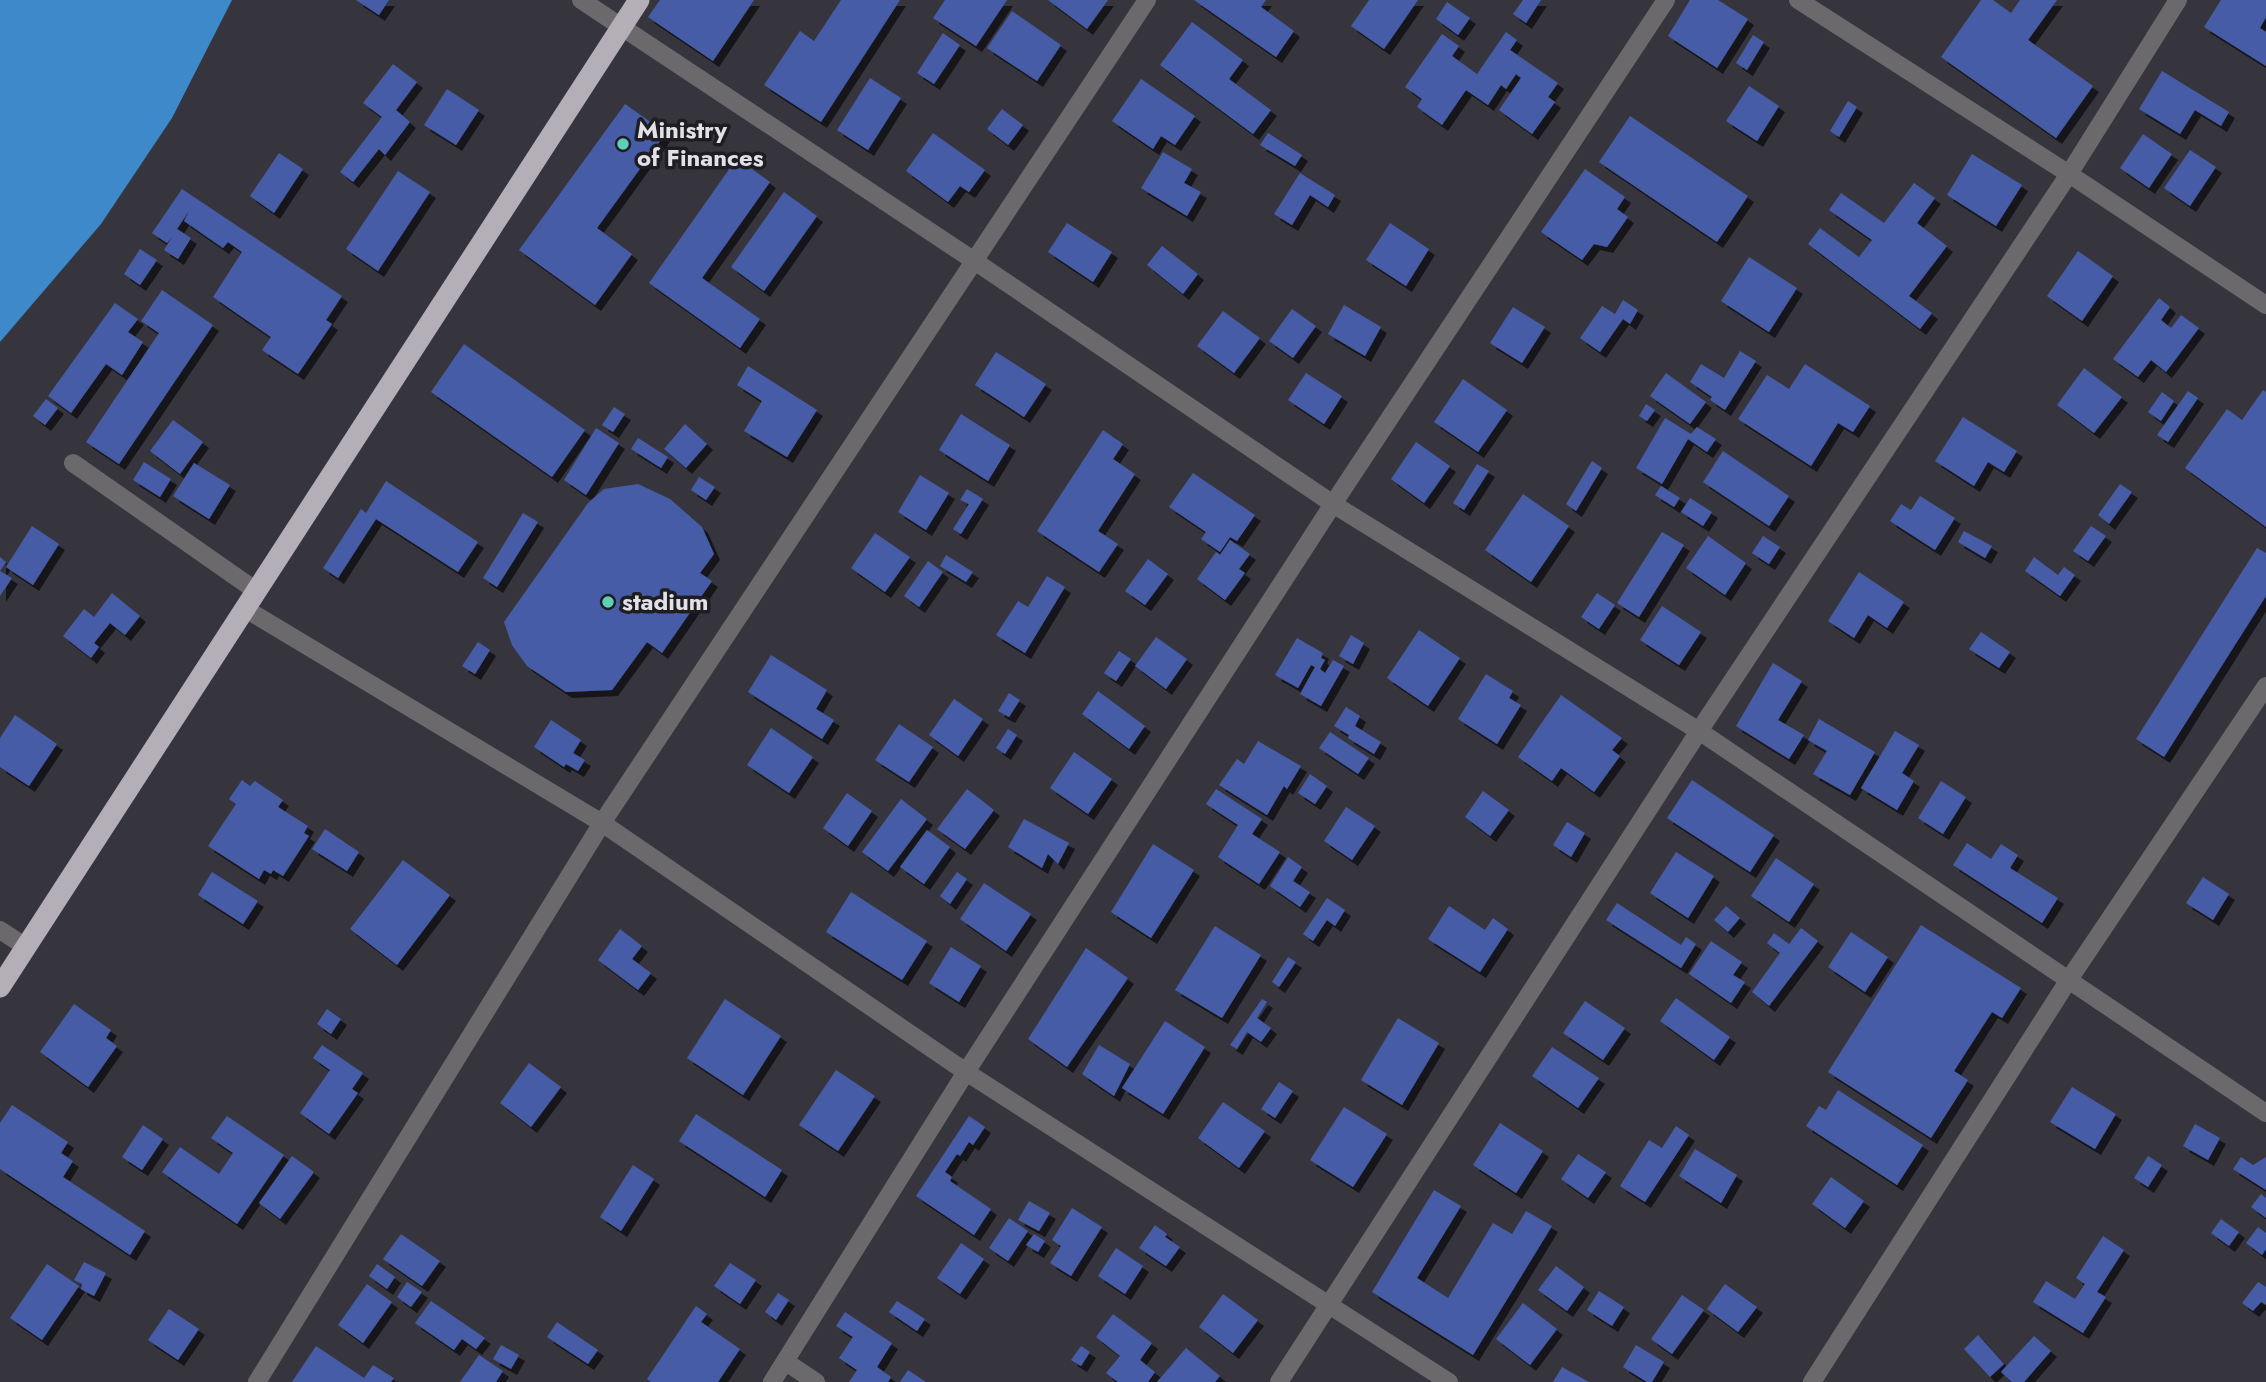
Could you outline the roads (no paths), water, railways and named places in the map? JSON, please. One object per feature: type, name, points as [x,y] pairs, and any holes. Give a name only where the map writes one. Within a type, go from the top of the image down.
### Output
[{"type":"highway","points":[[0,988],[639,0]]},
{"type":"street","points":[[581,0],[1333,503],[1699,732],[2266,1113]]},
{"type":"street","points":[[257,1382],[602,823],[1147,0]]},
{"type":"street","points":[[772,1382],[966,1072],[1333,503],[1666,0]]},
{"type":"street","points":[[1798,0],[2069,174],[2266,305]]},
{"type":"street","points":[[1279,1382],[1699,732],[2069,174],[2178,0]]},
{"type":"street","points":[[73,463],[250,599],[602,823],[966,1072],[1449,1382]]},
{"type":"street","points":[[1812,1382],[2068,981],[2266,686]]},
{"type":"street","points":[[0,930],[26,947]]},
{"type":"street","points":[[786,1362],[817,1382]]},
{"type":"water","points":[[0,0],[232,0],[172,118],[101,224],[0,342]]},
{"type":"place","name":"Ministry of Finances","points":[[623,144]]},
{"type":"place","name":"stadium","points":[[608,602]]}]
